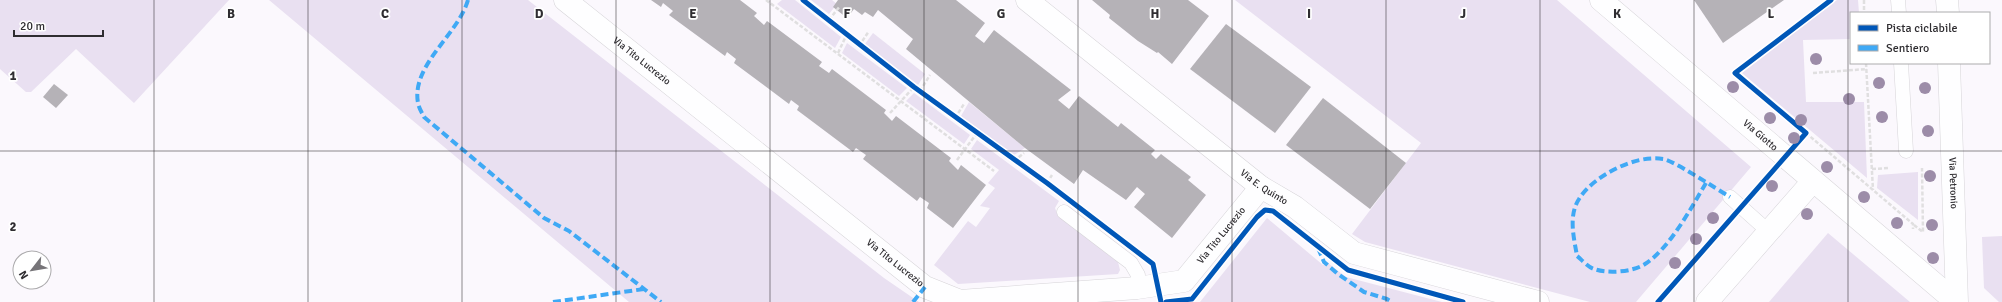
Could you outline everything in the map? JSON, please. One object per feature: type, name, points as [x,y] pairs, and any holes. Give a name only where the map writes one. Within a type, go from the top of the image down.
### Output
[{"type":"street","name":"Via Tito Lucrezio","points":[[565,0],[925,287],[960,301],[1138,288],[1184,281],[1261,187]]},
{"type":"street","name":"Via E. Quinto","points":[[1027,0],[1261,187],[1295,207],[1354,253],[1538,302]]},
{"type":"street","name":"Via Giotto","points":[[1601,0],[1956,302]]},
{"type":"street","points":[[1947,0],[1948,12]]},
{"type":"street","name":"Via Petronio","points":[[1949,64],[1956,302]]},
{"type":"street","points":[[1707,302],[1813,181]]},
{"type":"lane","points":[[1898,0],[1899,12]]},
{"type":"lane","points":[[1901,64],[1906,151]]},
{"type":"lane","points":[[1730,197],[1768,231]]},
{"type":"lane","points":[[1064,212],[1131,263],[1138,275],[1138,288]]},
{"type":"path","points":[[766,0],[994,171]]},
{"type":"path","points":[[771,4],[775,0]]},
{"type":"path","points":[[1864,0],[1864,12]]},
{"type":"path","points":[[829,20],[840,6]]},
{"type":"path","points":[[824,16],[835,25]]},
{"type":"path","points":[[841,30],[866,50]]},
{"type":"path","points":[[838,53],[869,31]]},
{"type":"path","points":[[1866,64],[1873,191]]},
{"type":"path","points":[[1813,73],[1867,69]]},
{"type":"path","points":[[920,92],[930,75]]},
{"type":"path","points":[[908,82],[926,96]]},
{"type":"path","points":[[890,113],[900,100],[914,87]]},
{"type":"path","points":[[955,118],[964,104]]},
{"type":"path","points":[[949,114],[961,122]]},
{"type":"path","points":[[1785,156],[1806,133],[1800,128]]},
{"type":"path","points":[[971,129],[983,138]]},
{"type":"path","points":[[957,160],[977,133]]},
{"type":"path","points":[[1014,161],[1024,153]]},
{"type":"path","points":[[1008,156],[1020,165]]},
{"type":"path","points":[[1913,224],[1923,232],[1922,167]]},
{"type":"path","points":[[1047,184],[1052,175]]},
{"type":"path","points":[[1040,179],[1051,187]]},
{"type":"shaded area","points":[[0,0],[229,0],[134,103],[76,49],[31,92],[26,92],[0,69]]},
{"type":"shaded area","points":[[269,0],[528,0],[884,278],[919,302],[629,302]]},
{"type":"shaded area","points":[[782,0],[795,0],[841,37],[835,48],[777,4]]},
{"type":"shaded area","points":[[811,0],[832,0],[837,4],[829,14]]},
{"type":"shaded area","points":[[1235,0],[1557,0],[1751,167],[1636,302],[1590,302],[1365,242],[1352,234],[1421,143]]},
{"type":"shaded area","points":[[1837,0],[1858,0],[1859,12],[1850,12],[1850,39],[1803,40],[1806,102],[1864,102],[1867,178],[1742,73]]},
{"type":"shaded area","points":[[873,33],[925,74],[918,85],[865,44]]},
{"type":"shaded area","points":[[847,43],[907,88],[899,96],[842,53]]},
{"type":"shaded area","points":[[914,93],[970,135],[964,144],[906,101]]},
{"type":"shaded area","points":[[969,102],[1025,148],[1014,155],[961,116]]},
{"type":"shaded area","points":[[977,140],[1059,201],[1055,208],[1058,216],[1118,262],[1120,270],[1118,274],[958,284],[934,265],[968,221],[976,227],[990,208],[980,206],[995,188],[988,183],[999,170],[971,149]]},
{"type":"shaded area","points":[[1918,172],[1918,220],[1877,188],[1878,175]]},
{"type":"shaded area","points":[[1267,218],[1323,265],[1328,263],[1346,277],[1442,302],[1200,302]]},
{"type":"shaded area","points":[[1828,233],[1910,302],[1769,302]]},
{"type":"shaded area","points":[[2002,236],[2002,302],[1999,302],[1984,288],[1982,237]]},
{"type":"building","points":[[651,0],[740,0],[757,13],[754,16],[764,25],[767,21],[822,62],[819,66],[829,73],[832,69],[886,110],[884,113],[892,121],[896,116],[951,158],[949,161],[958,170],[961,165],[986,185],[953,228],[927,208],[929,203],[920,197],[917,201],[863,159],[866,155],[856,148],[853,152],[797,110],[799,106],[791,100],[789,104],[734,63],[736,59],[727,52],[725,56],[669,15],[673,11],[663,3],[661,7]]},
{"type":"building","points":[[838,0],[956,0],[985,23],[975,36],[984,43],[994,30],[1071,90],[1058,100],[1069,109],[1079,96],[1118,127],[1121,123],[1155,150],[1151,154],[1156,159],[1161,154],[1191,177],[1188,180],[1206,195],[1172,238],[1134,207],[1145,194],[1137,187],[1126,200],[1083,170],[1074,184],[1025,148],[906,49],[913,39],[878,10],[873,17],[865,12],[862,15],[854,9],[847,18],[833,7]]},
{"type":"building","points":[[1092,0],[1188,0],[1209,16],[1172,64],[1158,52],[1157,53],[1138,41],[1109,18],[1110,15]]},
{"type":"building","points":[[1694,0],[1784,0],[1723,43]]},
{"type":"building","points":[[1226,24],[1311,87],[1275,133],[1190,69]]},
{"type":"building","points":[[54,84],[68,95],[56,108],[43,97]]},
{"type":"building","points":[[1323,98],[1406,163],[1370,209],[1286,145]]},
{"type":"marked path","points":[[468,0],[463,13],[455,26],[428,63],[421,76],[418,89],[418,103],[424,117],[544,218],[569,231],[661,302]]},
{"type":"marked path","points":[[1706,183],[1671,238],[1654,257],[1640,267],[1613,272],[1600,271],[1587,265],[1577,256],[1573,235],[1573,220],[1579,199],[1594,182],[1616,168],[1628,163],[1652,158],[1663,159],[1685,170],[1730,197]]},
{"type":"marked path","points":[[1318,248],[1324,262],[1338,274],[1364,292],[1392,302]]},
{"type":"marked path","points":[[913,302],[925,287]]},
{"type":"marked path","points":[[553,302],[644,289]]},
{"type":"cycle path","points":[[803,0],[914,87],[1047,183],[1153,264],[1161,302]]},
{"type":"cycle path","points":[[1658,302],[1806,133],[1735,73],[1831,0]]},
{"type":"cycle path","points":[[1166,302],[1192,299],[1257,217],[1265,210],[1273,211],[1348,270],[1463,302]]}]
